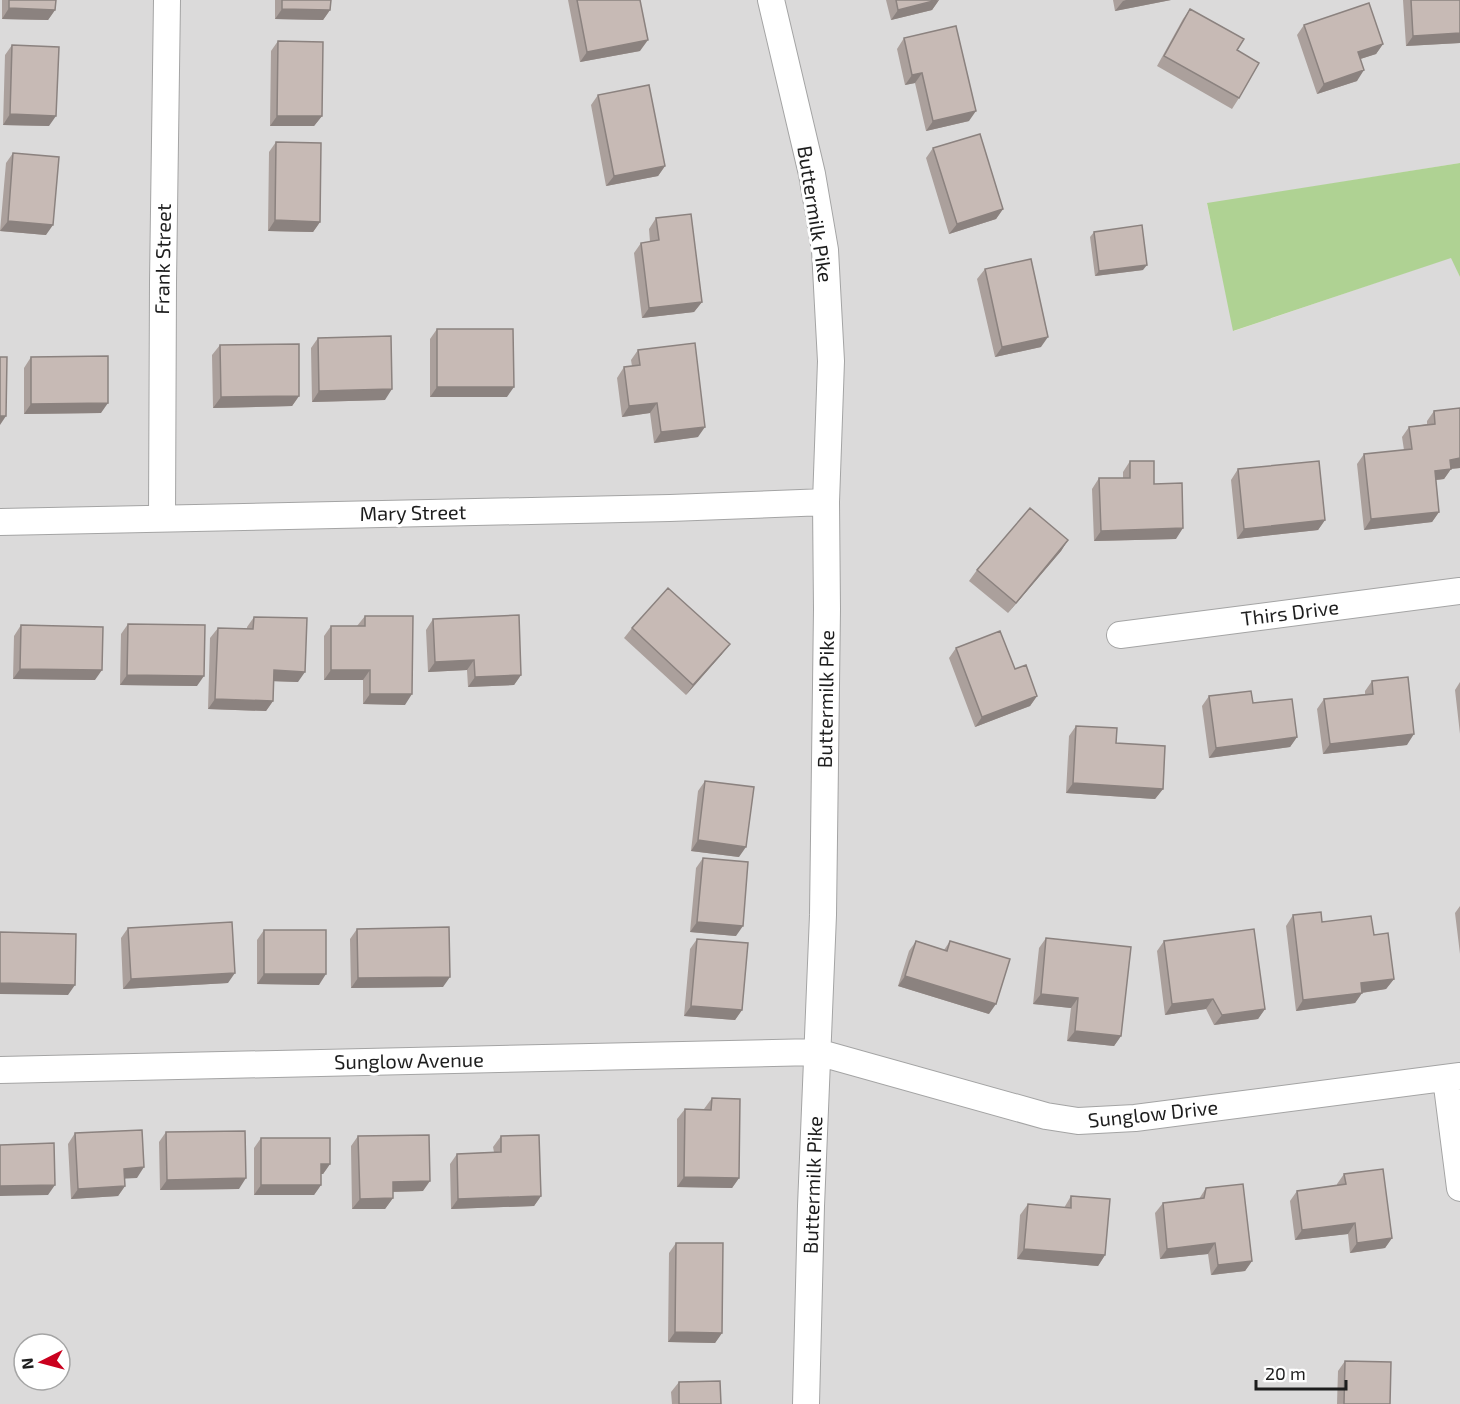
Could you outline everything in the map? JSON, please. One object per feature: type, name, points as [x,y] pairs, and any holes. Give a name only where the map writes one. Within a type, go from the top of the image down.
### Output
[{"type":"street","name":"Frank Street","points":[[162,518],[167,0]]},
{"type":"street","name":"Buttermilk Pike","points":[[771,0],[812,174],[825,250],[831,361],[826,502],[823,915],[806,1404]]},
{"type":"street","name":"Mary Street","points":[[0,522],[670,508],[826,502]]},
{"type":"street","name":"Thirs Drive","points":[[1120,635],[1460,591]]},
{"type":"street","name":"Sunglow Avenue","points":[[0,1070],[818,1052]]},
{"type":"street","name":"Sunglow Drive","points":[[818,1052],[1046,1116],[1078,1121],[1135,1118],[1453,1077]]},
{"type":"street","points":[[1453,1077],[1460,1188]]},
{"type":"shaded area","points":[[0,0],[1460,0],[1460,163],[1207,204],[1234,331],[1452,257],[1460,277],[1460,1404],[0,1404]]},
{"type":"green space","points":[[1460,163],[1460,277],[1451,258],[1233,331],[1207,203]]},
{"type":"building","points":[[9,0],[56,0],[55,10],[9,8]]},
{"type":"building","points":[[282,0],[331,0],[330,10],[282,9]]},
{"type":"building","points":[[577,0],[640,0],[648,40],[587,52]]},
{"type":"building","points":[[896,0],[937,0],[898,10]]},
{"type":"building","points":[[1411,0],[1460,0],[1460,33],[1413,36]]},
{"type":"building","points":[[1369,3],[1383,44],[1358,52],[1364,70],[1324,84],[1304,25]]},
{"type":"building","points":[[1190,9],[1244,39],[1237,50],[1259,63],[1239,98],[1164,56]]},
{"type":"building","points":[[956,26],[976,111],[933,121],[922,73],[912,75],[904,38]]},
{"type":"building","points":[[278,41],[323,42],[322,116],[277,116]]},
{"type":"building","points":[[12,45],[59,47],[56,116],[10,114]]},
{"type":"building","points":[[649,85],[665,166],[614,176],[598,95]]},
{"type":"building","points":[[980,134],[1003,209],[957,224],[933,148]]},
{"type":"building","points":[[276,142],[321,143],[320,222],[275,220]]},
{"type":"building","points":[[13,153],[59,157],[53,225],[8,221]]},
{"type":"building","points":[[691,214],[702,302],[649,308],[641,243],[659,240],[656,218]]},
{"type":"building","points":[[1142,225],[1147,265],[1099,271],[1094,232]]},
{"type":"building","points":[[1031,259],[1048,337],[1002,347],[985,269]]},
{"type":"building","points":[[437,329],[513,329],[514,387],[437,387]]},
{"type":"building","points":[[391,336],[392,389],[319,391],[318,338]]},
{"type":"building","points":[[695,343],[705,427],[661,432],[657,403],[629,406],[624,367],[640,365],[638,350]]},
{"type":"building","points":[[299,344],[299,396],[221,397],[220,345]]},
{"type":"building","points":[[108,356],[108,403],[31,404],[31,357]]},
{"type":"building","points":[[0,357],[7,357],[6,416],[0,416]]},
{"type":"building","points":[[1460,408],[1460,458],[1450,460],[1451,469],[1435,471],[1439,512],[1371,519],[1364,454],[1412,449],[1409,427],[1435,424],[1434,411]]},
{"type":"building","points":[[1130,461],[1154,461],[1154,484],[1182,483],[1183,528],[1101,531],[1099,478],[1130,478]]},
{"type":"building","points":[[1319,461],[1325,520],[1244,529],[1238,469]]},
{"type":"building","points":[[1030,508],[1068,540],[1016,603],[977,570]]},
{"type":"building","points":[[668,588],[730,644],[693,685],[632,628]]},
{"type":"building","points":[[519,615],[521,675],[475,677],[474,660],[435,662],[433,619]]},
{"type":"building","points":[[365,616],[413,616],[412,694],[370,694],[370,670],[331,670],[331,626],[365,626]]},
{"type":"building","points":[[254,617],[307,618],[305,672],[274,670],[273,701],[215,699],[218,628],[253,629]]},
{"type":"building","points":[[128,624],[205,625],[204,676],[127,675]]},
{"type":"building","points":[[21,625],[103,627],[102,670],[20,669]]},
{"type":"building","points":[[1000,631],[1015,669],[1026,665],[1037,696],[982,717],[956,648]]},
{"type":"building","points":[[1408,677],[1414,734],[1330,744],[1324,699],[1373,694],[1372,681]]},
{"type":"building","points":[[1251,691],[1253,703],[1292,699],[1297,737],[1216,748],[1209,696]]},
{"type":"building","points":[[1076,726],[1117,728],[1116,743],[1165,746],[1163,789],[1073,783]]},
{"type":"building","points":[[705,781],[754,787],[746,847],[698,840]]},
{"type":"building","points":[[703,858],[748,862],[743,926],[697,922]]},
{"type":"building","points":[[1321,912],[1322,922],[1371,916],[1374,935],[1388,933],[1394,979],[1361,983],[1362,993],[1303,1000],[1293,915]]},
{"type":"building","points":[[232,922],[235,973],[131,979],[128,928]]},
{"type":"building","points":[[449,927],[450,977],[358,978],[357,929]]},
{"type":"building","points":[[1254,929],[1265,1009],[1222,1015],[1213,999],[1172,1004],[1164,941]]},
{"type":"building","points":[[264,930],[326,930],[326,974],[264,974]]},
{"type":"building","points":[[0,932],[76,934],[75,985],[0,983]]},
{"type":"building","points":[[1046,938],[1131,947],[1121,1036],[1075,1031],[1078,998],[1041,994]]},
{"type":"building","points":[[697,939],[748,943],[742,1010],[691,1006]]},
{"type":"building","points":[[916,941],[947,951],[950,941],[1010,959],[996,1004],[905,976]]},
{"type":"building","points":[[712,1098],[740,1099],[739,1178],[684,1177],[685,1109],[711,1110]]},
{"type":"building","points":[[142,1130],[144,1167],[124,1169],[125,1186],[78,1189],[75,1133]]},
{"type":"building","points":[[245,1131],[246,1178],[167,1180],[166,1132]]},
{"type":"building","points":[[429,1135],[430,1181],[393,1182],[393,1198],[360,1199],[358,1136]]},
{"type":"building","points":[[539,1135],[541,1196],[458,1199],[457,1154],[501,1152],[501,1136]]},
{"type":"building","points":[[261,1138],[330,1138],[330,1164],[321,1164],[321,1185],[261,1185]]},
{"type":"building","points":[[54,1143],[55,1185],[0,1186],[0,1145]]},
{"type":"building","points":[[1383,1169],[1392,1238],[1357,1243],[1355,1223],[1302,1230],[1297,1191],[1346,1184],[1344,1174]]},
{"type":"building","points":[[1243,1184],[1252,1261],[1218,1265],[1215,1243],[1167,1249],[1163,1203],[1204,1198],[1206,1188]]},
{"type":"building","points":[[1071,1196],[1110,1199],[1105,1255],[1024,1249],[1028,1204],[1071,1208]]},
{"type":"building","points":[[676,1243],[723,1243],[722,1333],[675,1332]]},
{"type":"building","points":[[1345,1361],[1391,1362],[1390,1404],[1344,1404]]},
{"type":"building","points":[[720,1381],[721,1404],[679,1404],[679,1382]]}]
